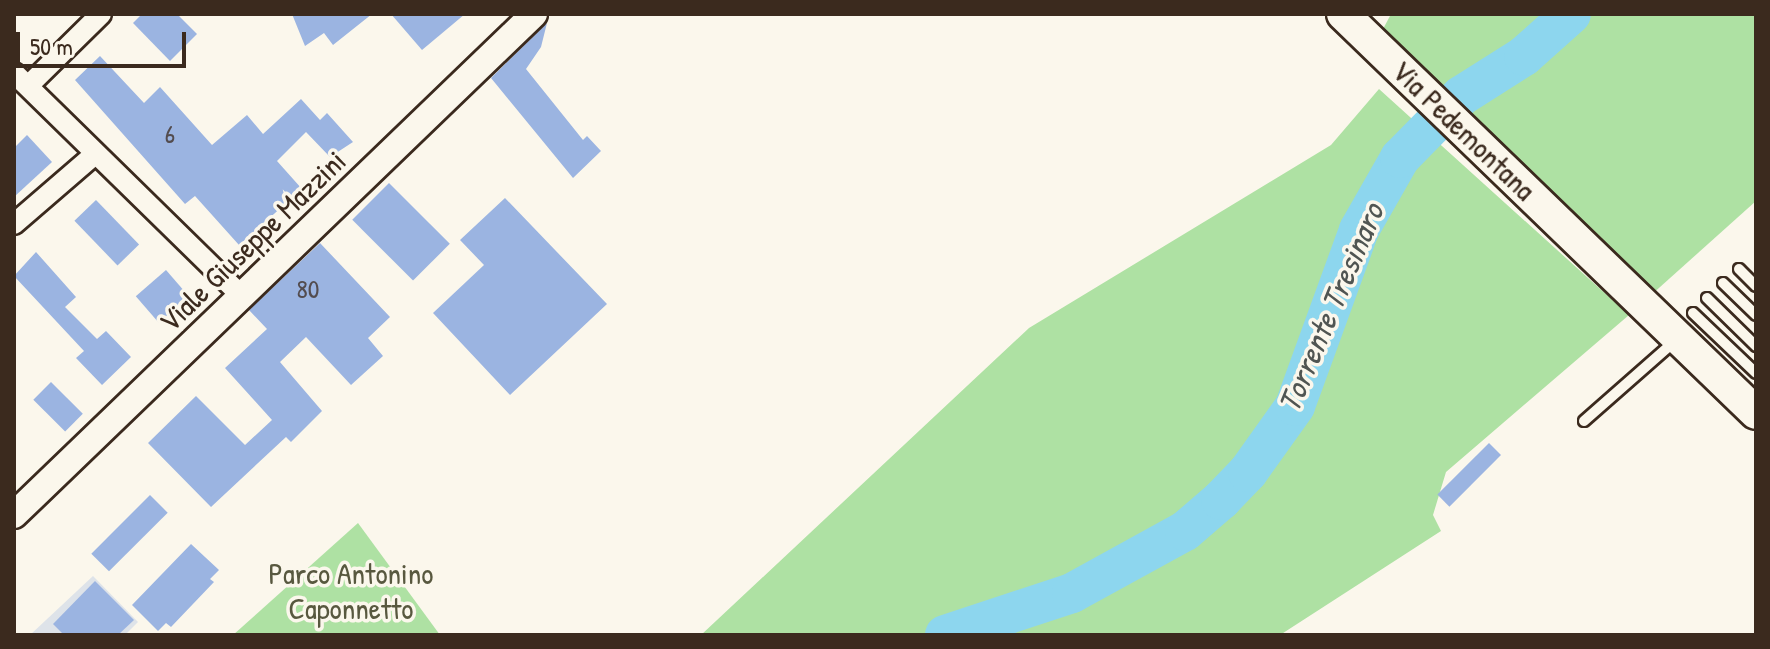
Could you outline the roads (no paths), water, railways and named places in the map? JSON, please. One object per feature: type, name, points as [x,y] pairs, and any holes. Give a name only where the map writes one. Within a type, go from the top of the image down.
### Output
[{"type":"main road","name":"Via Pedemontana","points":[[1349,20],[1584,247],[1686,325],[1756,413]]},
{"type":"street","points":[[101,14],[21,79],[94,155],[240,294]]},
{"type":"street","name":"Viale Giuseppe Mazzini","points":[[14,515],[534,14]]},
{"type":"street","points":[[14,224],[94,155]]},
{"type":"lane","points":[[1739,269],[1756,286]]},
{"type":"lane","points":[[1723,283],[1756,315]]},
{"type":"lane","points":[[1707,298],[1756,346]]},
{"type":"lane","points":[[1584,421],[1686,325],[1756,373]]},
{"type":"waterway","name":"Torrente Tresinaro","points":[[945,635],[1072,593],[1185,531],[1221,500],[1248,472],[1295,406],[1359,230],[1400,158],[1461,96],[1524,56],[1571,14]]},
{"type":"park label","name":"Parco Antonino Caponnetto","points":[[351,590]]}]
